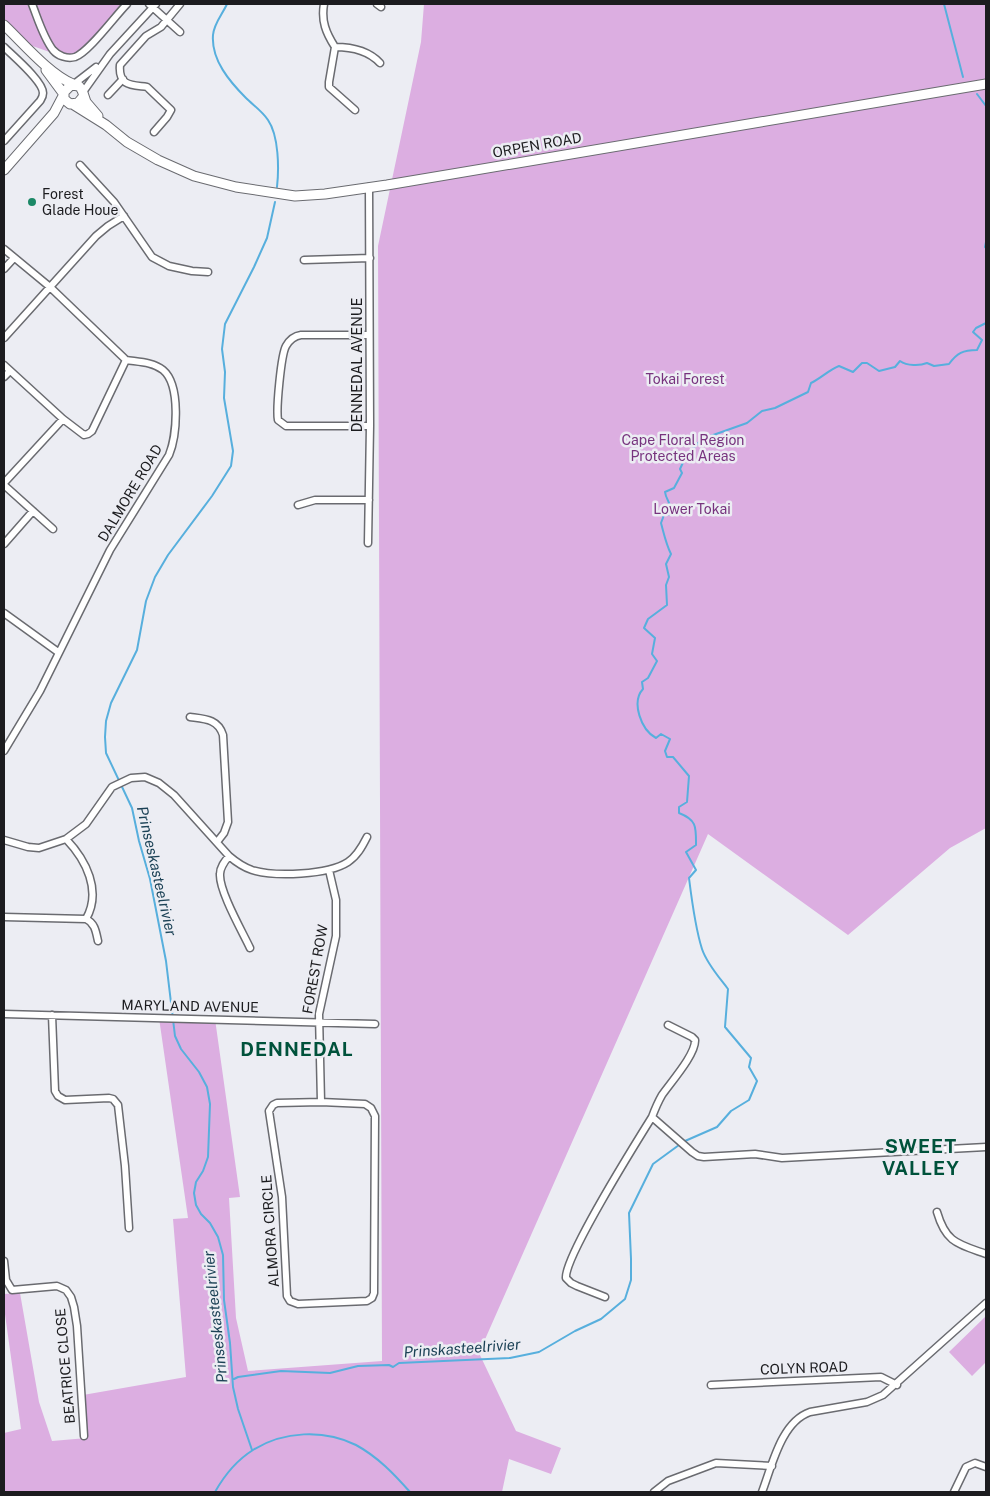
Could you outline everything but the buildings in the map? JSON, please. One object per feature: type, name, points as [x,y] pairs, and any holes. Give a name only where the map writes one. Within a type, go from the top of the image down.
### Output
[{"type":"main road","points":[[4,24],[37,58],[61,78],[79,86],[83,94],[80,102],[73,105],[36,134]]},
{"type":"main road","points":[[37,58],[67,102],[73,105]]},
{"type":"main road","points":[[4,170],[54,113],[67,87],[74,84]]},
{"type":"main road","name":"ORPEN ROAD","points":[[73,105],[106,125],[137,148],[194,176],[236,187],[295,196],[325,194],[369,187],[986,84]]},
{"type":"main road","name":"ORPEN ROAD","points":[[83,94],[90,107],[106,125]]},
{"type":"street","points":[[32,4],[52,49],[59,55],[70,58],[84,51],[127,4]]},
{"type":"street","points":[[154,132],[170,114],[170,108],[147,87],[132,86],[123,79],[120,72],[122,63],[146,36],[160,27],[180,4]]},
{"type":"street","points":[[324,4],[323,15],[326,31],[336,47],[329,76],[329,87],[355,110]]},
{"type":"street","points":[[83,94],[110,54],[153,5],[180,32]]},
{"type":"street","points":[[4,47],[35,78],[43,94],[40,101],[4,141]]},
{"type":"street","points":[[336,47],[367,52],[380,63]]},
{"type":"street","points":[[74,84],[110,54]]},
{"type":"street","points":[[108,95],[123,79]]},
{"type":"street","points":[[80,165],[114,202],[147,252],[156,261],[192,271],[208,272]]},
{"type":"street","name":"DENNEDAL AVENUE","points":[[368,543],[370,426],[369,187]]},
{"type":"street","points":[[4,338],[96,236],[124,216]]},
{"type":"street","points":[[4,249],[50,287],[126,360],[90,433],[84,435],[63,419],[4,365]]},
{"type":"street","points":[[4,269],[14,258]]},
{"type":"street","points":[[304,260],[370,258]]},
{"type":"street","points":[[369,334],[301,335],[291,338],[285,348],[276,410],[278,420],[286,426],[370,426]]},
{"type":"street","name":"DALMORE ROAD","points":[[4,751],[40,691],[110,550],[164,465],[174,442],[175,406],[173,388],[168,375],[153,364],[126,360]]},
{"type":"street","points":[[4,377],[10,371]]},
{"type":"street","points":[[53,529],[4,484],[63,419]]},
{"type":"street","points":[[298,505],[315,500],[369,500]]},
{"type":"street","points":[[4,544],[33,511]]},
{"type":"street","points":[[4,613],[58,652]]},
{"type":"street","points":[[190,717],[215,722],[223,735],[228,822],[224,833],[216,842]]},
{"type":"street","points":[[4,840],[22,846],[39,848],[66,839],[86,824],[112,787],[138,777],[153,779],[166,788],[229,856],[245,867],[266,873],[329,870],[348,862],[355,856],[367,837]]},
{"type":"street","points":[[66,839],[78,851],[91,878],[92,906],[86,919]]},
{"type":"street","points":[[229,856],[222,866],[220,876],[224,891],[250,948]]},
{"type":"street","name":"FOREST ROW","points":[[321,1102],[319,1022],[336,936],[336,900],[329,870]]},
{"type":"street","points":[[4,917],[86,919],[94,926],[98,941]]},
{"type":"street","name":"MARYLAND AVENUE","points":[[4,1014],[375,1024]]},
{"type":"street","points":[[52,1015],[55,1091],[58,1096],[66,1100],[109,1098],[113,1099],[118,1105],[125,1166],[129,1228]]},
{"type":"street","points":[[605,1297],[571,1283],[566,1278],[567,1268],[590,1223],[652,1117],[662,1096],[696,1045],[692,1037],[668,1025]]},
{"type":"street","name":"ALMORA CIRCLE","points":[[321,1102],[365,1104],[371,1108],[375,1116],[374,1293],[367,1302],[298,1304],[287,1296],[282,1197],[269,1111],[273,1104],[277,1103],[321,1102]]},
{"type":"street","points":[[652,1117],[692,1152],[704,1157],[755,1154],[782,1158],[986,1147]]},
{"type":"street","points":[[937,1212],[945,1233],[952,1240],[986,1254]]},
{"type":"street","name":"BEATRICE CLOSE","points":[[4,1261],[6,1280],[12,1290],[57,1286],[66,1290],[71,1297],[77,1326],[84,1436]]},
{"type":"street","points":[[762,1492],[787,1430],[792,1423],[810,1412],[867,1402],[883,1395],[986,1303]]},
{"type":"street","name":"COLYN ROAD","points":[[710,1385],[881,1377],[897,1384]]},
{"type":"street","points":[[654,1492],[668,1481],[716,1463],[772,1466]]},
{"type":"street","points":[[954,1492],[966,1467],[975,1463],[986,1467]]},
{"type":"green space","points":[[4,4],[128,4],[75,57],[64,57],[21,42],[4,24]]},
{"type":"green space","name":"Cape Floral Region Protected Areas","points":[[424,4],[986,4],[986,828],[950,848],[848,935],[708,834],[479,1353],[516,1431],[561,1448],[551,1474],[509,1459],[502,1492],[4,1492],[4,1433],[21,1429],[4,1307],[4,1294],[20,1293],[39,1402],[52,1441],[87,1438],[83,1395],[186,1377],[173,1219],[188,1218],[159,1018],[215,1019],[240,1197],[229,1198],[236,1318],[248,1371],[382,1361],[378,246],[421,42]]},
{"type":"green space","points":[[986,1316],[986,1362],[972,1376],[949,1352]]},
{"type":"waterway","name":"Prinseskasteelrivier","points":[[227,4],[213,35],[215,53],[228,78],[263,114],[272,127],[277,153],[277,187]]},
{"type":"waterway","name":"Prinskasteelrivier","points":[[944,4],[963,77]]},
{"type":"waterway","name":"Prinskasteelrivier","points":[[977,94],[986,106]]},
{"type":"waterway","name":"Prinseskasteelrivier","points":[[252,1450],[238,1409],[233,1387],[230,1343],[224,1300],[223,1255],[218,1237],[196,1205],[194,1193],[196,1182],[203,1171],[208,1157],[210,1104],[207,1087],[199,1072],[181,1049],[175,1036],[166,961],[150,879],[132,808],[106,753],[105,737],[106,721],[111,703],[137,650],[146,601],[155,577],[168,555],[212,496],[231,466],[233,451],[224,398],[225,372],[222,349],[225,324],[267,238],[275,202]]},
{"type":"waterway","name":"Prinskasteelrivier","points":[[986,242],[986,248]]},
{"type":"waterway","name":"Prinskasteelrivier","points":[[685,1141],[717,1127],[731,1111],[749,1100],[757,1081],[749,1067],[751,1058],[725,1027],[728,989],[707,960],[697,932],[689,878],[696,870],[686,852],[696,845],[695,829],[692,821],[679,813],[679,807],[687,802],[689,776],[673,757],[667,757],[665,751],[670,739],[661,734],[656,738],[646,729],[639,715],[638,701],[643,689],[642,682],[648,678],[657,661],[652,654],[655,638],[644,628],[648,619],[667,605],[666,585],[669,577],[666,564],[671,554],[661,523],[664,515],[671,514],[671,511],[665,492],[674,488],[682,473],[680,469],[686,456],[702,439],[747,423],[762,411],[775,408],[808,392],[811,383],[835,368],[839,366],[853,372],[862,363],[867,363],[879,371],[895,367],[900,361],[914,365],[927,363],[934,366],[949,364],[961,353],[977,350],[982,340],[973,332],[976,328],[986,323]]},
{"type":"waterway","name":"Prinskasteelrivier","points":[[234,1379],[281,1371],[330,1373],[358,1366],[389,1365],[393,1367],[399,1363],[510,1358],[539,1352],[575,1331],[601,1319],[625,1299],[631,1280],[629,1213],[653,1164],[679,1145]]},
{"type":"waterway","points":[[215,1492],[231,1469],[253,1450],[277,1439],[304,1434],[331,1436],[356,1445],[379,1460],[410,1492]]},
{"type":"place","name":"Forest Glade Houe","points":[[32,202]]},
{"type":"district","name":"DENNEDAL","points":[[297,1049]]},
{"type":"district","name":"SWEET VALLEY","points":[[921,1157]]},
{"type":"park label","name":"Tokai Forest","points":[[685,379]]},
{"type":"park label","name":"Lower Tokai","points":[[692,509]]}]
